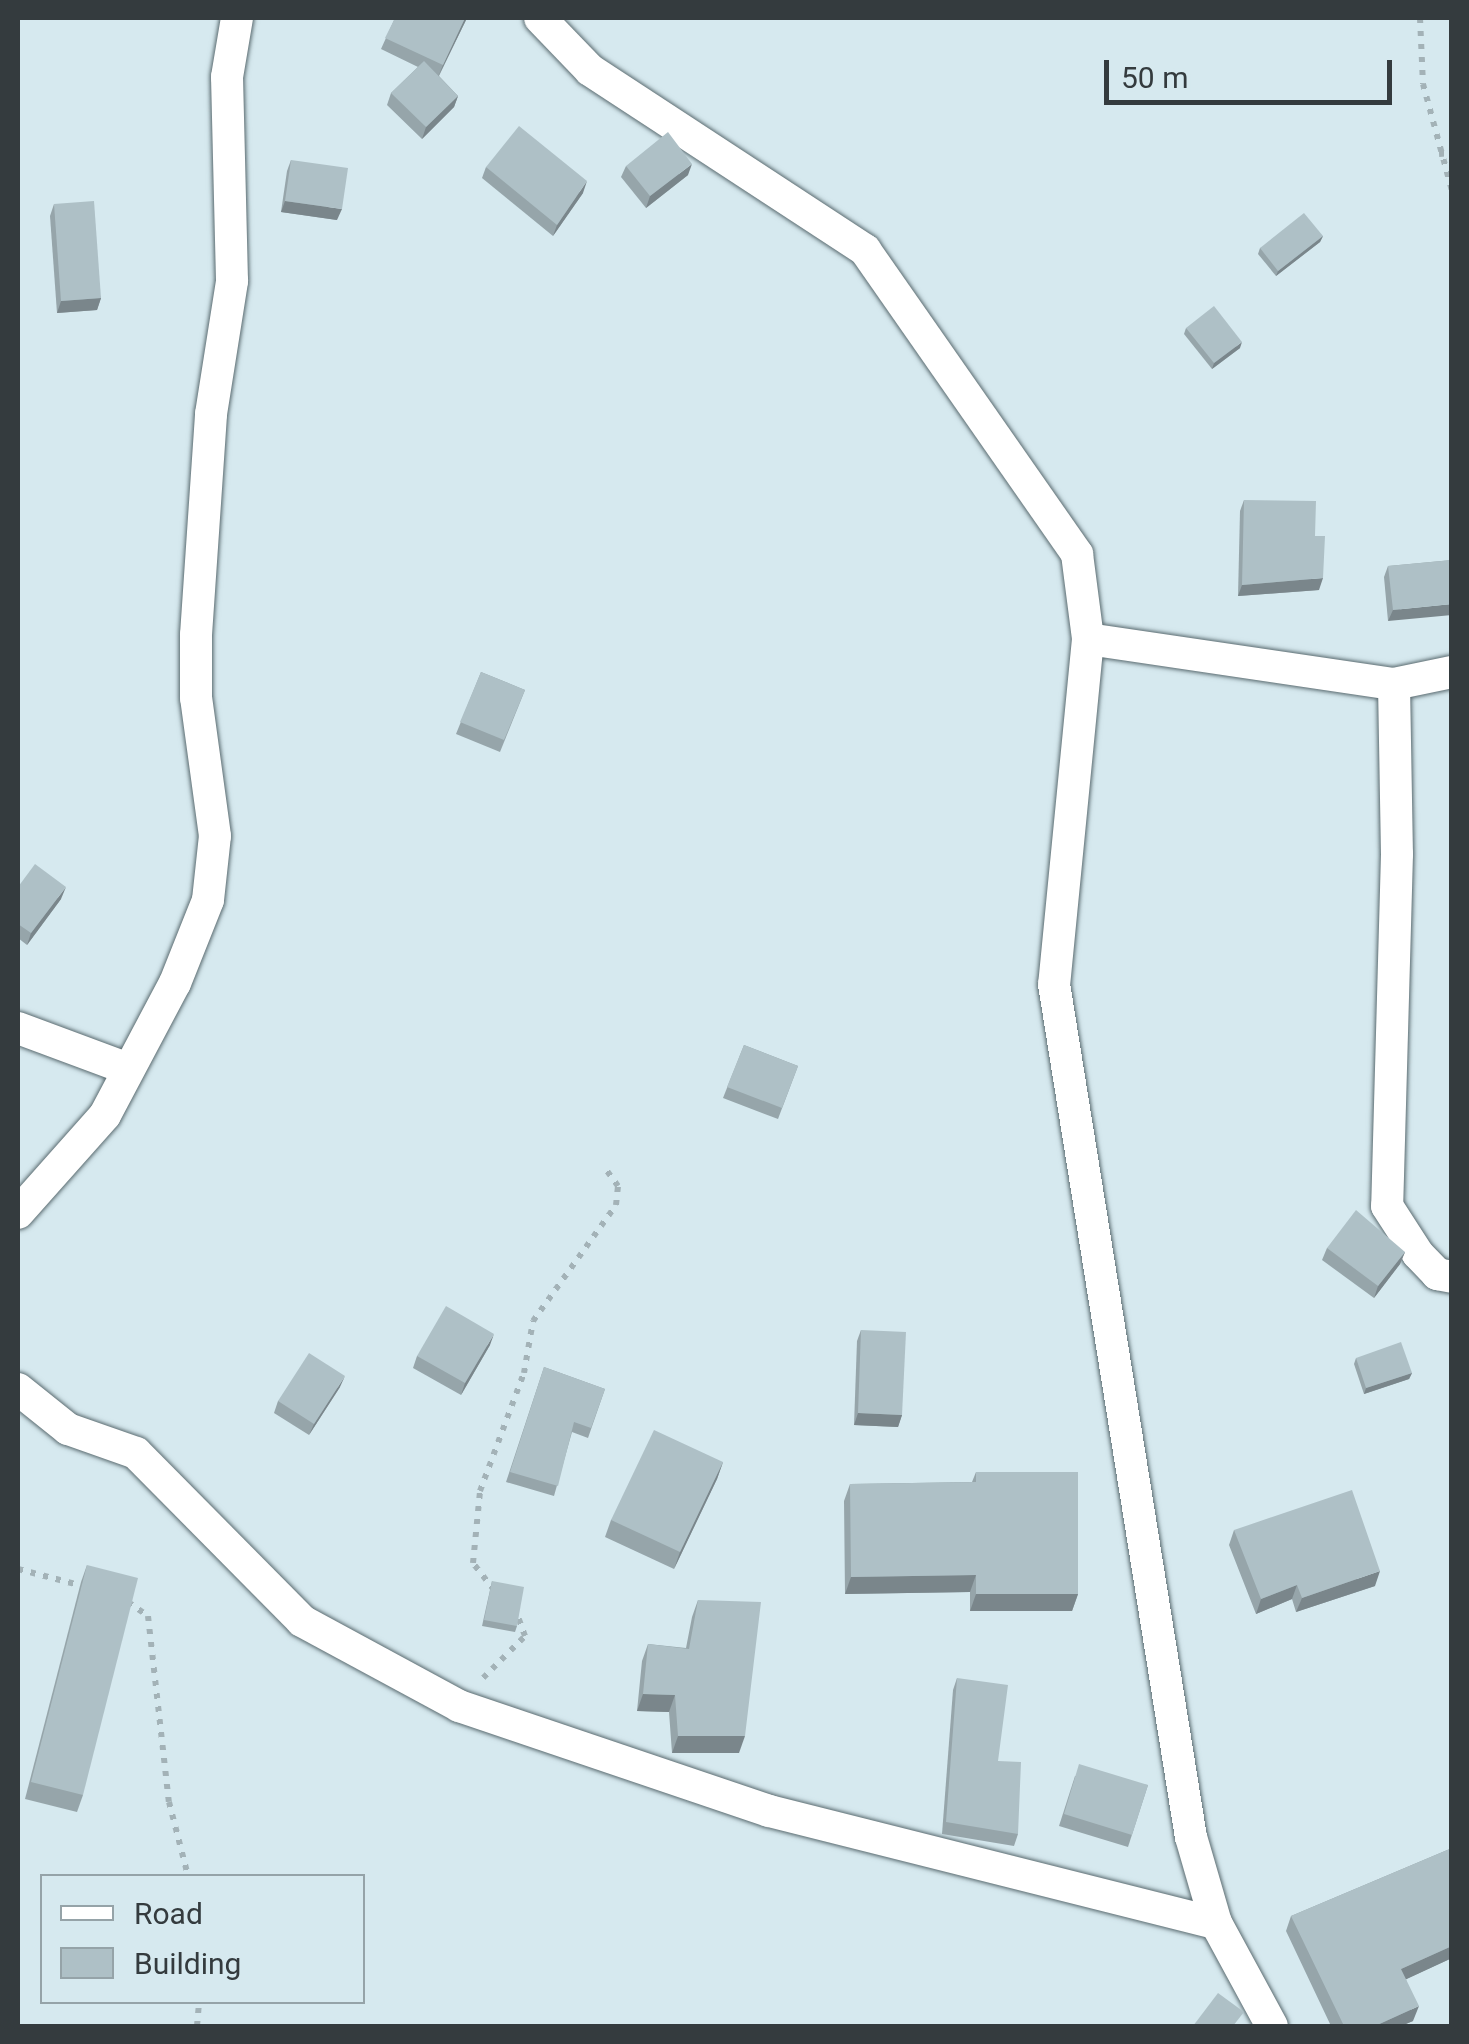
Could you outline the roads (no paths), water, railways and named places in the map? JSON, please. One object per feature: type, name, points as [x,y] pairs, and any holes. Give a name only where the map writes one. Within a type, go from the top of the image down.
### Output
[{"type":"street","points":[[18,1212],[105,1115],[195,938],[215,864],[196,698],[196,635],[210,434],[232,281],[227,77],[237,18]]},
{"type":"street","points":[[540,18],[590,70],[866,250],[1077,554],[1088,639],[1054,984],[1192,1838],[1216,1924],[1272,2026]]},
{"type":"street","points":[[1088,639],[1394,684],[1452,672]]},
{"type":"street","points":[[1394,684],[1398,854],[1387,1206],[1418,1254],[1438,1274],[1452,1277]]},
{"type":"street","points":[[18,1028],[128,1069]]},
{"type":"street","points":[[18,1390],[68,1429],[136,1453],[302,1621],[459,1706],[770,1811],[1216,1924]]}]
